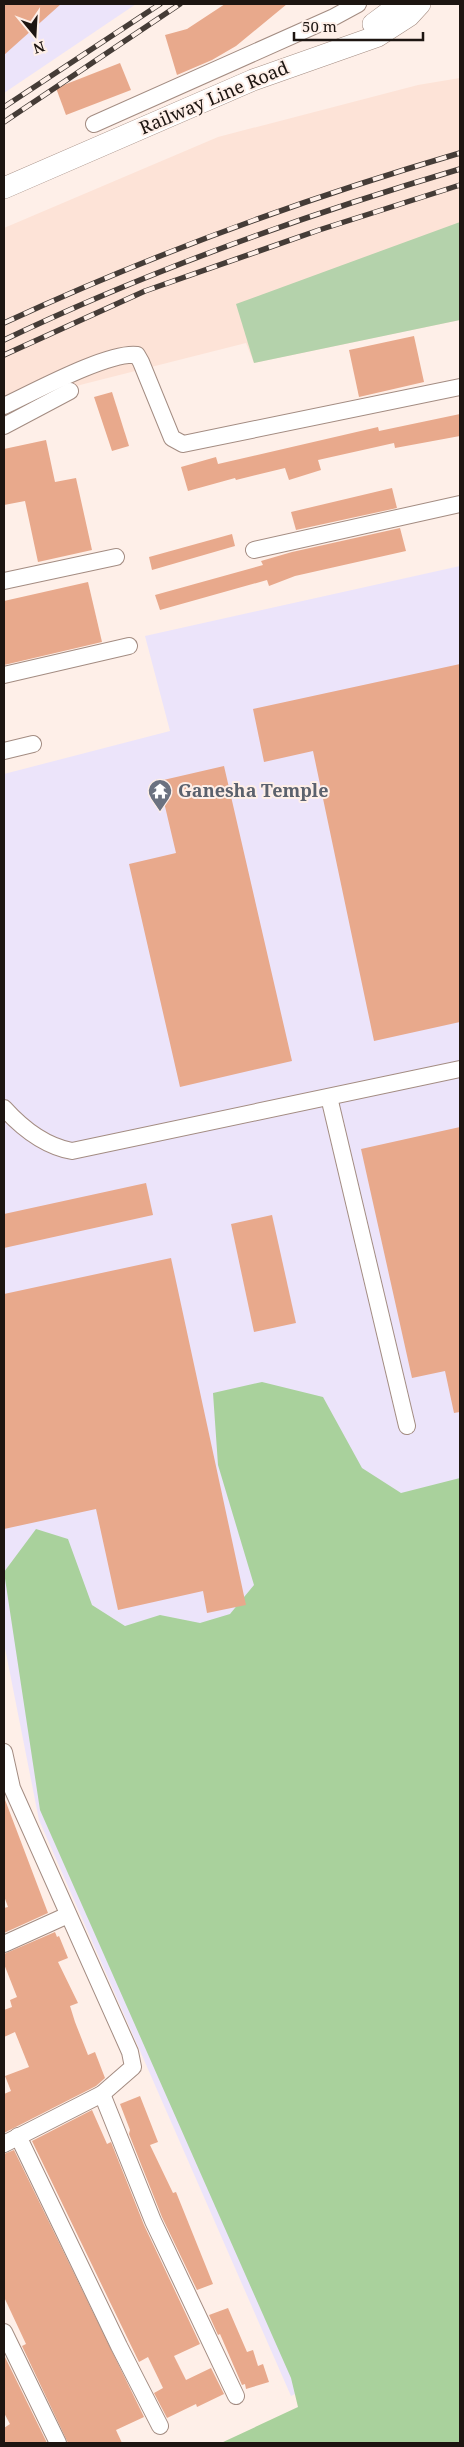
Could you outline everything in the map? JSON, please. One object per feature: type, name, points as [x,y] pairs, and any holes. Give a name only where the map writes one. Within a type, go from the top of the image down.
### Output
[{"type":"main road","points":[[253,80],[323,45],[374,23],[400,4]]},
{"type":"main road","name":"Railway Line Road","points":[[4,188],[253,80],[378,36],[409,16],[420,4]]},
{"type":"street","points":[[94,124],[300,33],[358,4]]},
{"type":"street","points":[[4,406],[109,358],[129,354],[137,355],[141,362],[172,438],[183,444],[460,387]]},
{"type":"street","points":[[4,426],[70,392]]},
{"type":"street","points":[[254,550],[460,504]]},
{"type":"street","points":[[4,581],[116,558]]},
{"type":"street","points":[[4,675],[129,646]]},
{"type":"street","points":[[4,751],[33,744]]},
{"type":"street","points":[[4,1108],[36,1136],[56,1148],[72,1151],[460,1070]]},
{"type":"street","points":[[329,1097],[406,1426]]},
{"type":"street","points":[[4,1752],[8,1790],[68,1915],[130,2052],[133,2067],[102,2094],[4,2144]]},
{"type":"street","points":[[4,1944],[68,1915]]},
{"type":"street","points":[[102,2094],[153,2221],[236,2396]]},
{"type":"street","points":[[18,2136],[119,2346],[160,2426]]},
{"type":"street","points":[[4,2332],[58,2443]]},
{"type":"shaded area","points":[[4,4],[136,4],[4,93]]},
{"type":"shaded area","points":[[460,78],[460,320],[254,363],[246,343],[80,385],[4,418],[4,228],[218,137],[418,85]]},
{"type":"shaded area","points":[[460,566],[460,2314],[291,2396],[39,1820],[4,1643],[4,774],[170,731],[145,636]]},
{"type":"green space","points":[[460,222],[460,320],[254,363],[236,304]]},
{"type":"green space","points":[[262,1382],[323,1397],[362,1468],[401,1493],[460,1478],[460,2443],[221,2443],[298,2407],[291,2378],[40,1810],[4,1572],[36,1529],[68,1539],[92,1605],[125,1626],[160,1615],[200,1623],[230,1614],[254,1585],[218,1465],[213,1393]]},
{"type":"building","points":[[4,4],[61,4],[4,55]]},
{"type":"building","points":[[225,4],[287,4],[236,46],[212,60],[177,75],[165,35],[187,29]]},
{"type":"building","points":[[120,63],[131,90],[66,115],[56,88]]},
{"type":"building","points":[[414,336],[424,382],[359,397],[349,350]]},
{"type":"building","points":[[112,392],[129,446],[112,451],[94,397]]},
{"type":"building","points":[[460,414],[460,436],[395,448],[394,443],[318,460],[321,470],[289,480],[285,468],[236,480],[235,478],[188,491],[181,467],[216,457],[218,464],[378,427],[379,431]]},
{"type":"building","points":[[46,440],[55,482],[76,478],[92,550],[38,562],[25,501],[4,505],[4,449]]},
{"type":"building","points":[[392,488],[397,508],[296,530],[291,512]]},
{"type":"building","points":[[400,528],[406,551],[295,576],[269,586],[267,580],[160,610],[155,595],[263,565],[261,561],[292,552]]},
{"type":"building","points":[[232,534],[235,546],[152,570],[149,557]]},
{"type":"building","points":[[88,582],[102,642],[4,665],[4,601]]},
{"type":"building","points":[[460,664],[460,1022],[374,1041],[313,751],[264,762],[253,709]]},
{"type":"building","points":[[224,766],[292,1061],[180,1087],[129,864],[176,853],[159,781]]},
{"type":"building","points":[[460,1127],[460,1412],[454,1413],[445,1371],[412,1378],[361,1149]]},
{"type":"building","points":[[146,1183],[153,1215],[4,1248],[4,1214]]},
{"type":"building","points":[[272,1215],[296,1323],[254,1332],[231,1224]]},
{"type":"building","points":[[171,1258],[246,1605],[207,1613],[203,1591],[118,1610],[96,1509],[4,1529],[4,1294]]},
{"type":"building","points":[[4,1797],[48,1913],[4,1933],[4,1908],[8,1907],[4,1896]]},
{"type":"building","points":[[55,1932],[57,1937],[59,1936],[68,1958],[58,1962],[78,2003],[70,2006],[75,2022],[88,2055],[95,2052],[105,2078],[96,2086],[4,2133],[4,2094],[11,2091],[5,2076],[29,2067],[15,2032],[4,2037],[4,2010],[12,2007],[10,2000],[17,1997],[4,1964],[4,1954]]},
{"type":"building","points":[[140,2096],[158,2142],[150,2145],[173,2193],[176,2192],[213,2284],[197,2290],[162,2217],[129,2134],[130,2130],[120,2104]]},
{"type":"building","points":[[92,2110],[107,2144],[111,2142],[144,2225],[200,2344],[174,2356],[186,2380],[211,2368],[224,2394],[197,2407],[196,2404],[167,2418],[154,2393],[163,2388],[148,2357],[139,2362],[32,2141]]},
{"type":"building","points":[[14,2150],[144,2417],[116,2430],[122,2443],[68,2443],[22,2346],[26,2344],[4,2297],[4,2154]]},
{"type":"building","points":[[228,2308],[247,2352],[253,2350],[258,2366],[263,2364],[269,2382],[246,2389],[245,2384],[242,2385],[220,2334],[218,2335],[209,2315]]},
{"type":"building","points":[[4,2355],[47,2443],[4,2443],[4,2428],[10,2424],[4,2413]]},
{"type":"railway","points":[[4,107],[160,4]]},
{"type":"railway","points":[[4,122],[180,4]]},
{"type":"railway","points":[[4,323],[116,274],[229,229],[343,189],[460,153]]},
{"type":"railway","points":[[4,340],[59,314],[172,267],[344,205],[460,169]]},
{"type":"railway","points":[[4,355],[145,291],[319,230],[460,185]]},
{"type":"place","name":"Ganesha Temple","points":[[160,812]]}]
